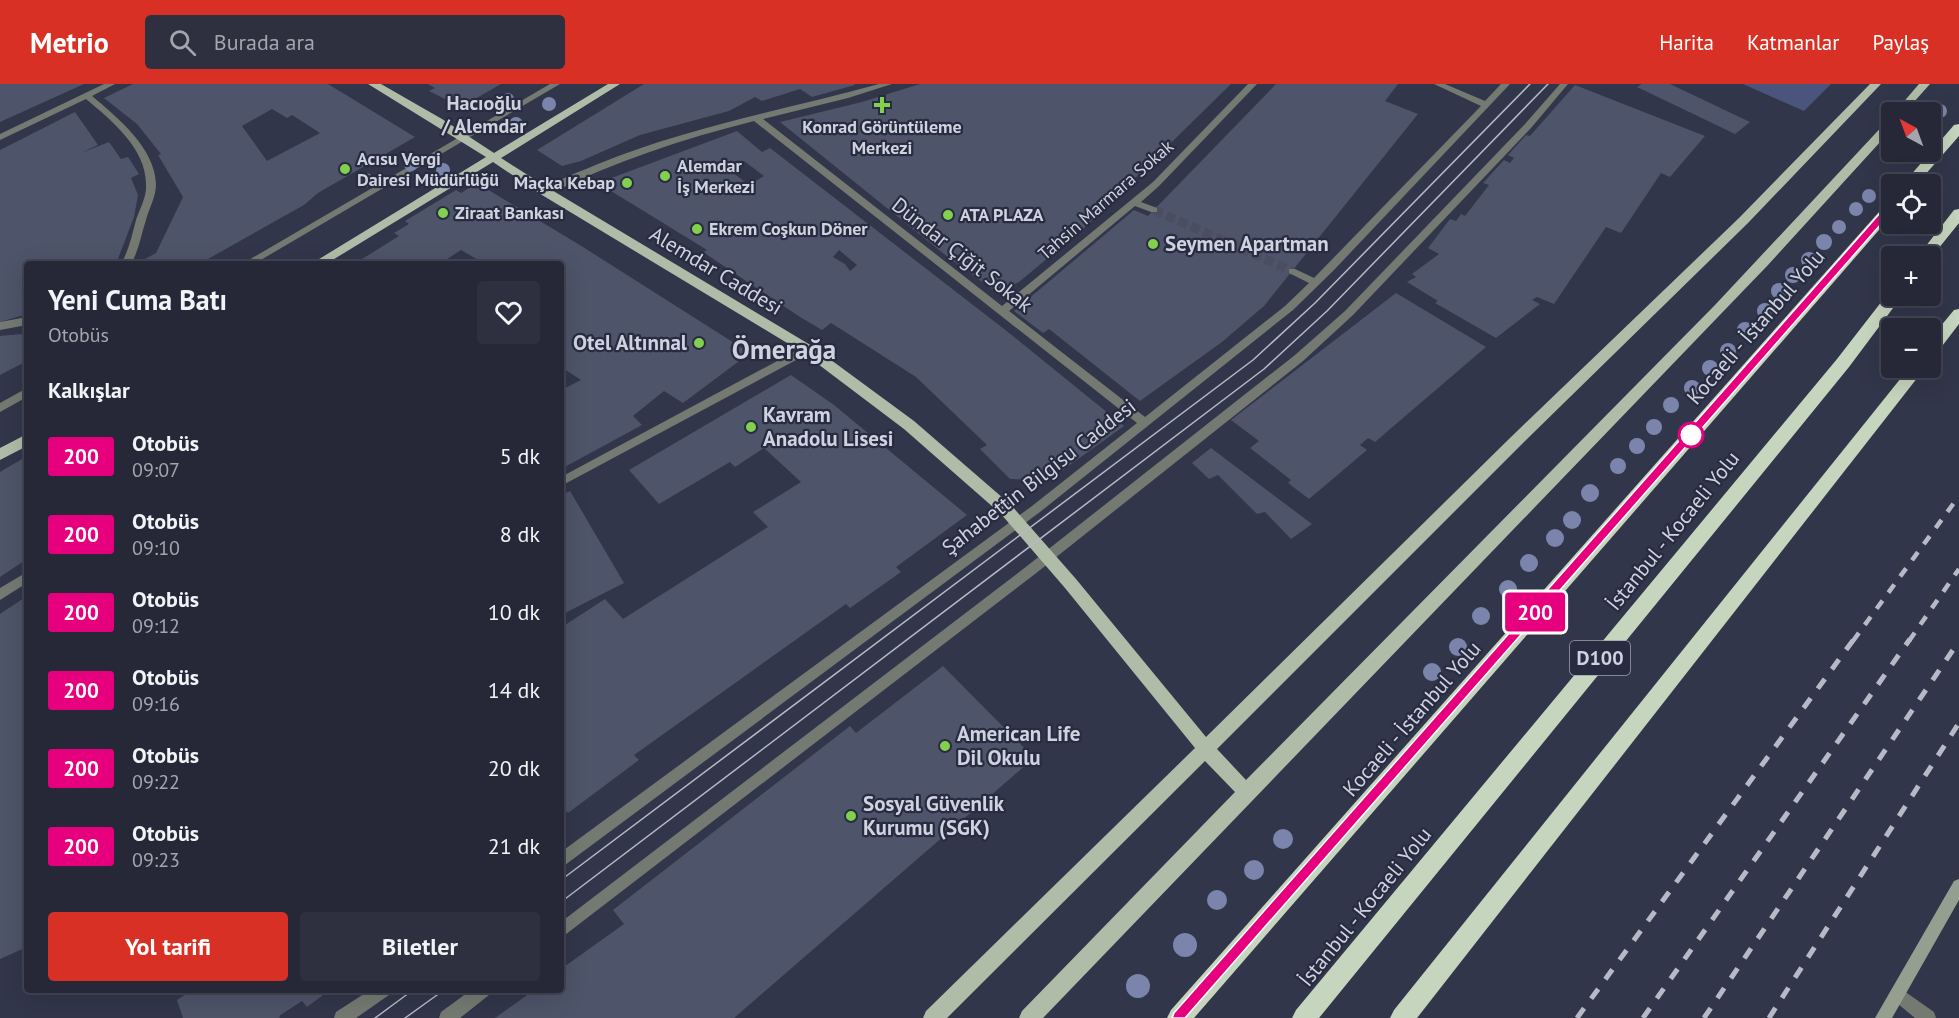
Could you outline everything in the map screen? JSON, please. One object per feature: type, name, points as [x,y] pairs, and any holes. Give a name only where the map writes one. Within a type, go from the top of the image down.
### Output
[{"type":"highway","points":[[1919,174],[1959,128]]},
{"type":"highway","points":[[1933,246],[1959,213]]},
{"type":"highway","name":"Kocaeli - İstanbul Yolu","points":[[1179,1018],[1881,219]]},
{"type":"highway","name":"İstanbul - Kocaeli Yolu","points":[[1304,1018],[1843,363],[1886,306]]},
{"type":"highway","points":[[1941,336],[1959,314]]},
{"type":"highway","points":[[1402,1018],[1909,378]]},
{"type":"main road","name":"Alemdar Caddesi","points":[[373,84],[464,138],[491,158],[546,192],[807,349],[840,371],[912,427],[1018,522],[1206,751],[1246,792]]},
{"type":"main road","points":[[322,261],[615,84]]},
{"type":"main road","points":[[933,1018],[1206,751],[1300,653],[1797,168],[1876,84]]},
{"type":"main road","points":[[1909,102],[1925,84]]},
{"type":"main road","points":[[1029,1018],[1716,310],[1841,180],[1881,135]]},
{"type":"main road","points":[[0,455],[24,441]]},
{"type":"main road","points":[[1883,1018],[1959,886]]},
{"type":"street","points":[[0,137],[111,84]]},
{"type":"street","points":[[252,261],[556,84]]},
{"type":"street","points":[[546,192],[572,178],[638,153],[755,117],[888,84]]},
{"type":"street","name":"Tahsin Marmara Sokak","points":[[1002,311],[1156,184],[1252,84]]},
{"type":"street","points":[[1438,84],[1486,105]]},
{"type":"street","name":"Şahabettin Bilgisu Caddesi","points":[[564,858],[1018,522],[1289,308],[1316,283],[1506,84]]},
{"type":"street","points":[[564,929],[1048,556],[1308,351],[1349,313],[1528,126],[1564,84]]},
{"type":"street","points":[[87,96],[129,135],[140,152],[151,184],[138,233],[127,261]]},
{"type":"street","name":"Dündar Çiğit Sokak","points":[[755,117],[1145,423]]},
{"type":"street","points":[[1133,202],[1154,210]]},
{"type":"street","points":[[1292,271],[1316,283]]},
{"type":"street","points":[[0,326],[24,322]]},
{"type":"street","points":[[564,480],[807,349]]},
{"type":"street","points":[[0,408],[24,394]]},
{"type":"street","points":[[0,595],[24,579]]},
{"type":"street","points":[[342,1018],[380,993]]},
{"type":"street","points":[[447,1018],[480,993]]},
{"type":"street","points":[[1897,994],[1928,1018]]},
{"type":"shaded area","points":[[1743,84],[1831,84],[1804,111]]},
{"type":"building","points":[[0,84],[84,84],[0,122]]},
{"type":"building","points":[[133,84],[328,84],[415,137],[318,193],[304,205],[204,261],[141,261],[156,253],[183,197],[158,155],[161,154],[137,124],[104,98]],"holes":[[[272,109],[287,118],[292,115],[320,133],[267,161],[242,126]]]},
{"type":"building","points":[[428,84],[501,84],[461,107],[429,91],[435,88]]},
{"type":"building","points":[[644,84],[855,85],[812,97],[800,89],[762,101],[755,97],[729,111],[640,135],[581,161],[562,166],[537,150]]},
{"type":"building","points":[[920,84],[1231,84],[1084,228],[1019,282],[999,294],[949,258],[780,122],[862,102]]},
{"type":"building","points":[[1276,84],[1398,84],[1385,101],[1418,114],[1264,306],[1222,342],[1140,401],[1049,329],[1043,333],[1014,311],[1134,210],[1148,216]]},
{"type":"building","points":[[1642,84],[1670,84],[1750,122],[1735,134],[1637,87]]},
{"type":"building","points":[[1575,85],[1705,136],[1670,177],[1661,173],[1621,233],[1606,227],[1554,304],[1537,297],[1532,300],[1540,304],[1496,338],[1435,303],[1438,301],[1407,282],[1416,277],[1412,274],[1439,254],[1428,248],[1450,219],[1456,221],[1461,214],[1465,216],[1489,185],[1483,183],[1504,160],[1510,163],[1514,158],[1508,155],[1526,135],[1530,136]]},
{"type":"building","points":[[75,112],[98,145],[81,153],[109,142],[121,159],[128,157],[139,174],[131,178],[138,195],[134,217],[117,261],[24,261],[24,315],[0,322],[0,150]]},
{"type":"building","points":[[737,131],[762,152],[770,148],[1008,332],[1124,426],[1049,480],[1010,479],[980,449],[987,445],[916,377],[831,323],[822,330],[800,317],[703,252],[707,250],[598,183]],"holes":[[[744,161],[764,176],[749,185],[728,169]],[[839,250],[857,265],[850,271],[845,264],[833,257]]]},
{"type":"building","points":[[477,183],[750,353],[683,403],[664,391],[633,416],[642,425],[564,467],[564,388],[581,380],[564,369],[564,261],[480,261],[461,250],[444,261],[359,261],[399,236],[394,233],[409,224],[405,221],[456,190],[461,193]]},
{"type":"building","points":[[1396,293],[1486,347],[1375,442],[1368,438],[1360,445],[1367,450],[1309,499],[1288,483],[1291,480],[1250,448],[1259,441],[1231,420]]},
{"type":"building","points":[[21,334],[24,336],[24,363],[0,375],[0,336]]},
{"type":"building","points":[[791,375],[834,405],[967,515],[896,567],[901,572],[850,608],[846,604],[634,755],[639,760],[568,813],[564,808],[564,624],[605,599],[623,619],[768,527],[753,512],[801,482],[764,448],[735,467],[730,462],[659,504],[629,470]]},
{"type":"building","points":[[1211,448],[1312,524],[1291,539],[1265,512],[1257,514],[1218,475],[1209,479],[1192,463]]},
{"type":"building","points":[[24,458],[24,561],[0,577],[0,472]]},
{"type":"building","points":[[570,491],[624,583],[564,613],[564,494]]},
{"type":"building","points":[[24,598],[24,948],[0,959],[0,614]]},
{"type":"building","points":[[943,666],[1034,758],[734,1018],[495,1018],[530,993],[564,993],[564,967],[624,924],[613,910],[850,726],[856,733]]},
{"type":"building","points":[[326,993],[307,1007],[302,1001],[279,1016],[280,1018],[183,1018],[177,1000],[186,994]]},
{"type":"tunnel","points":[[1154,210],[1292,271]]},
{"type":"tram line","points":[[564,878],[1253,360],[1315,303],[1530,84]]},
{"type":"tram line","points":[[564,900],[1264,369],[1327,311],[1548,84]]},
{"type":"tram line","points":[[375,1018],[409,993]]},
{"type":"tram line","points":[[405,1018],[440,993]]},
{"type":"railway","points":[[1853,641],[1959,496]]},
{"type":"railway","points":[[1909,641],[1959,569]]},
{"type":"railway","points":[[1577,1018],[1854,639]]},
{"type":"railway","points":[[1643,1018],[1910,639]]},
{"type":"railway","points":[[1704,1018],[1959,641]]},
{"type":"railway","points":[[1769,1018],[1959,723]]},
{"type":"bus line","name":"200","points":[[1179,1018],[1881,219]]},
{"type":"place","name":"Konrad Görüntüleme Merkezi","points":[[882,105]]},
{"type":"place","name":"Acısu Vergi Dairesi Müdürlüğü","points":[[345,169]]},
{"type":"place","name":"Alemdar İş Merkezi","points":[[665,176]]},
{"type":"place","name":"Maçka Kebap","points":[[627,183]]},
{"type":"place","name":"Ziraat Bankası","points":[[443,213]]},
{"type":"place","name":"ATA PLAZA","points":[[948,215]]},
{"type":"place","name":"Ekrem Coşkun Döner","points":[[697,229]]},
{"type":"place","name":"Seymen Apartman","points":[[1153,244]]},
{"type":"place","name":"Otel Altınnal","points":[[699,343]]},
{"type":"place","name":"Kavram Anadolu Lisesi","points":[[751,427]]},
{"type":"place","name":"American Life Dil Okulu","points":[[945,746]]},
{"type":"place","name":"Sosyal Güvenlik Kurumu (SGK)","points":[[851,816]]},
{"type":"district","name":"Hacıoğlu / Alemdar","points":[[484,114]]},
{"type":"district","name":"Ömerağa","points":[[784,350]]}]
